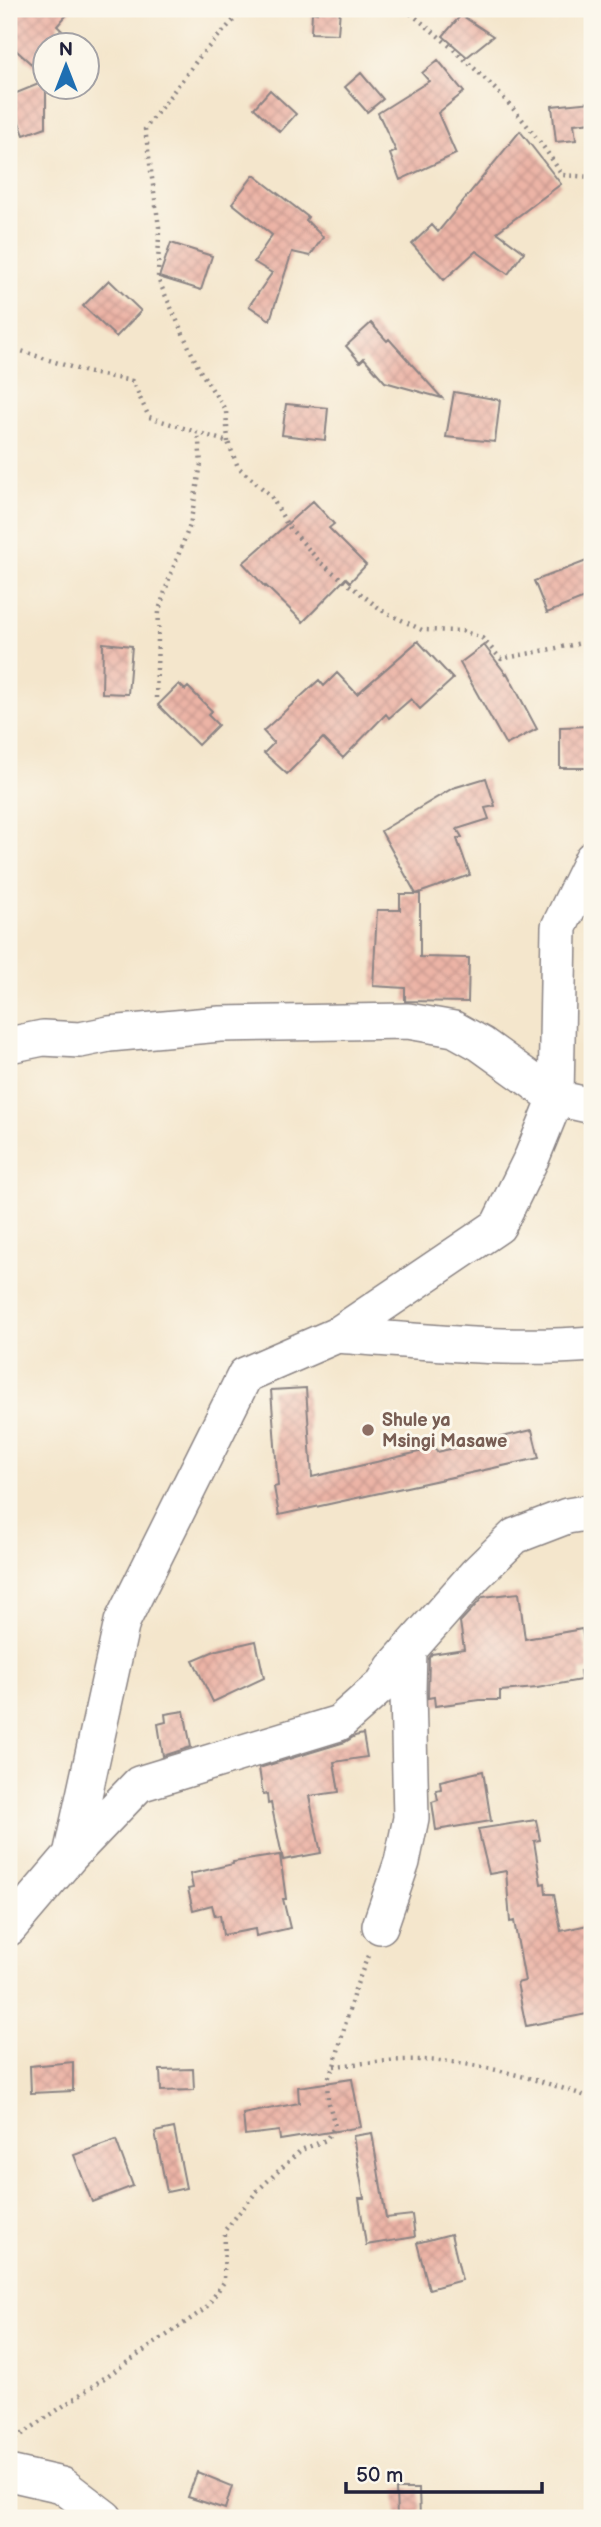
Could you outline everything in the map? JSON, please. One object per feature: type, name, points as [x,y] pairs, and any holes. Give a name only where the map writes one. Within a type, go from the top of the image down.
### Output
[{"type":"street","points":[[71,1855],[122,1622],[245,1375],[337,1335],[498,1226],[532,1157],[556,1098],[559,927],[592,859]]},
{"type":"street","points":[[9,1045],[43,1038],[80,1040],[109,1034],[220,1024],[408,1021],[454,1029],[481,1044],[556,1098],[592,1107]]},
{"type":"street","points":[[337,1335],[474,1344],[592,1344]]},
{"type":"street","points":[[9,1928],[71,1855],[139,1784],[339,1724],[383,1684],[393,1668],[476,1574],[515,1536],[568,1516],[592,1512]]},
{"type":"street","points":[[380,1926],[402,1862],[411,1818],[408,1711],[410,1649]]},
{"type":"street","points":[[9,2473],[62,2485],[105,2518]]},
{"type":"path","points":[[244,9],[201,55],[145,129],[159,227],[158,279],[199,369],[226,411],[228,442],[238,467],[271,496],[288,526],[321,563],[383,611],[422,630],[461,631],[482,638],[502,659],[592,641]]},
{"type":"path","points":[[405,9],[470,62],[495,88],[541,141],[562,175],[592,177]]},
{"type":"path","points":[[9,347],[86,372],[132,381],[149,417],[228,442]]},
{"type":"path","points":[[156,698],[159,610],[190,525],[201,464],[198,432]]},
{"type":"path","points":[[9,2440],[21,2435],[205,2309],[224,2282],[225,2230],[258,2190],[301,2150],[326,2140],[335,2126],[328,2100],[327,2081],[334,2066],[354,1993],[380,1926]]},
{"type":"path","points":[[334,2066],[405,2060],[461,2064],[544,2081],[592,2098]]},
{"type":"building","points":[[9,9],[72,9],[57,26],[63,32],[32,32],[32,65],[9,44]]},
{"type":"building","points":[[317,9],[340,9],[338,34],[311,33],[312,12],[317,13]]},
{"type":"building","points":[[461,15],[493,36],[467,57],[443,36]]},
{"type":"building","points":[[438,60],[464,92],[438,113],[456,154],[400,180],[390,154],[396,151],[378,113],[429,81],[422,73]]},
{"type":"building","points":[[361,73],[383,99],[367,112],[345,87]]},
{"type":"building","points":[[32,87],[32,102],[46,102],[46,127],[24,135],[9,96]]},
{"type":"building","points":[[270,90],[296,114],[280,132],[254,108]]},
{"type":"building","points":[[592,102],[592,122],[574,124],[576,140],[556,142],[552,106]]},
{"type":"building","points":[[520,131],[561,184],[497,232],[524,252],[508,274],[476,251],[444,280],[412,244],[432,225],[438,232]]},
{"type":"building","points":[[254,175],[308,217],[306,220],[323,237],[310,256],[292,252],[270,320],[249,306],[272,273],[254,262],[272,235],[232,203]]},
{"type":"building","points":[[171,243],[212,256],[201,290],[159,277]]},
{"type":"building","points":[[109,280],[141,311],[116,337],[83,306]]},
{"type":"building","points":[[371,323],[442,398],[385,382],[364,358],[360,362],[346,346]]},
{"type":"building","points":[[454,392],[500,400],[495,442],[446,437]]},
{"type":"building","points":[[286,404],[328,408],[325,440],[282,435]]},
{"type":"building","points":[[313,501],[334,524],[329,528],[366,565],[350,582],[346,578],[303,622],[243,563]]},
{"type":"building","points":[[592,559],[592,595],[547,613],[534,581]]},
{"type":"building","points":[[418,641],[453,679],[420,709],[411,699],[389,718],[386,714],[343,758],[323,738],[287,774],[264,753],[274,743],[263,731],[319,680],[324,686],[337,673],[357,694]]},
{"type":"building","points":[[103,643],[132,646],[128,694],[102,693]]},
{"type":"building","points":[[484,645],[507,673],[537,729],[506,745],[460,663]]},
{"type":"building","points":[[179,684],[185,690],[188,687],[212,711],[208,715],[218,725],[198,745],[158,705]]},
{"type":"building","points":[[592,726],[592,768],[560,768],[560,727]]},
{"type":"building","points":[[486,778],[495,806],[485,808],[489,819],[457,829],[462,837],[457,839],[470,875],[416,894],[381,831],[453,788]]},
{"type":"building","points":[[400,894],[420,894],[420,957],[469,958],[468,1002],[405,1001],[405,988],[373,986],[377,910],[400,910]]},
{"type":"building","points":[[306,1388],[312,1477],[436,1448],[437,1452],[532,1430],[539,1458],[279,1515],[274,1487],[278,1486],[271,1390]]},
{"type":"building","points":[[519,1593],[525,1639],[582,1629],[589,1670],[580,1671],[581,1680],[500,1691],[500,1700],[435,1706],[434,1697],[428,1698],[429,1658],[432,1654],[464,1649],[460,1622],[483,1597]]},
{"type":"building","points":[[256,1641],[264,1678],[213,1702],[193,1660],[217,1650]]},
{"type":"building","points":[[184,1711],[191,1747],[163,1756],[158,1724],[166,1722],[165,1714]]},
{"type":"building","points":[[363,1734],[367,1757],[334,1762],[339,1792],[309,1796],[321,1853],[283,1860],[271,1803],[268,1804],[267,1794],[263,1795],[259,1768]]},
{"type":"building","points":[[483,1771],[491,1821],[436,1830],[432,1802],[438,1800],[436,1790],[441,1789],[440,1781]]},
{"type":"building","points":[[536,1820],[540,1840],[534,1841],[541,1884],[545,1883],[546,1894],[554,1894],[561,1931],[592,1924],[592,2013],[526,2026],[517,1983],[525,1981],[514,1921],[510,1922],[506,1871],[489,1874],[478,1829]]},
{"type":"building","points":[[280,1855],[286,1899],[283,1899],[290,1928],[256,1936],[255,1929],[223,1935],[220,1915],[215,1916],[212,1905],[193,1910],[188,1889],[193,1888],[190,1874],[233,1862]]},
{"type":"building","points":[[73,2062],[73,2091],[31,2093],[30,2066]]},
{"type":"building","points":[[193,2069],[194,2090],[161,2091],[160,2070]]},
{"type":"building","points":[[352,2079],[361,2127],[280,2140],[279,2131],[245,2135],[243,2114],[299,2103],[298,2087]]},
{"type":"building","points":[[174,2128],[186,2188],[167,2192],[155,2132]]},
{"type":"building","points":[[372,2133],[386,2218],[412,2215],[415,2237],[366,2245],[359,2198],[364,2198],[353,2136]]},
{"type":"building","points":[[116,2140],[133,2186],[92,2202],[74,2155]]},
{"type":"building","points":[[451,2234],[462,2280],[429,2289],[417,2243]]},
{"type":"building","points":[[197,2472],[232,2486],[225,2509],[188,2497]]},
{"type":"building","points":[[396,2489],[419,2489],[420,2518],[397,2518]]},
{"type":"place","name":"Shule ya Msingi Masawe","points":[[368,1430]]}]
